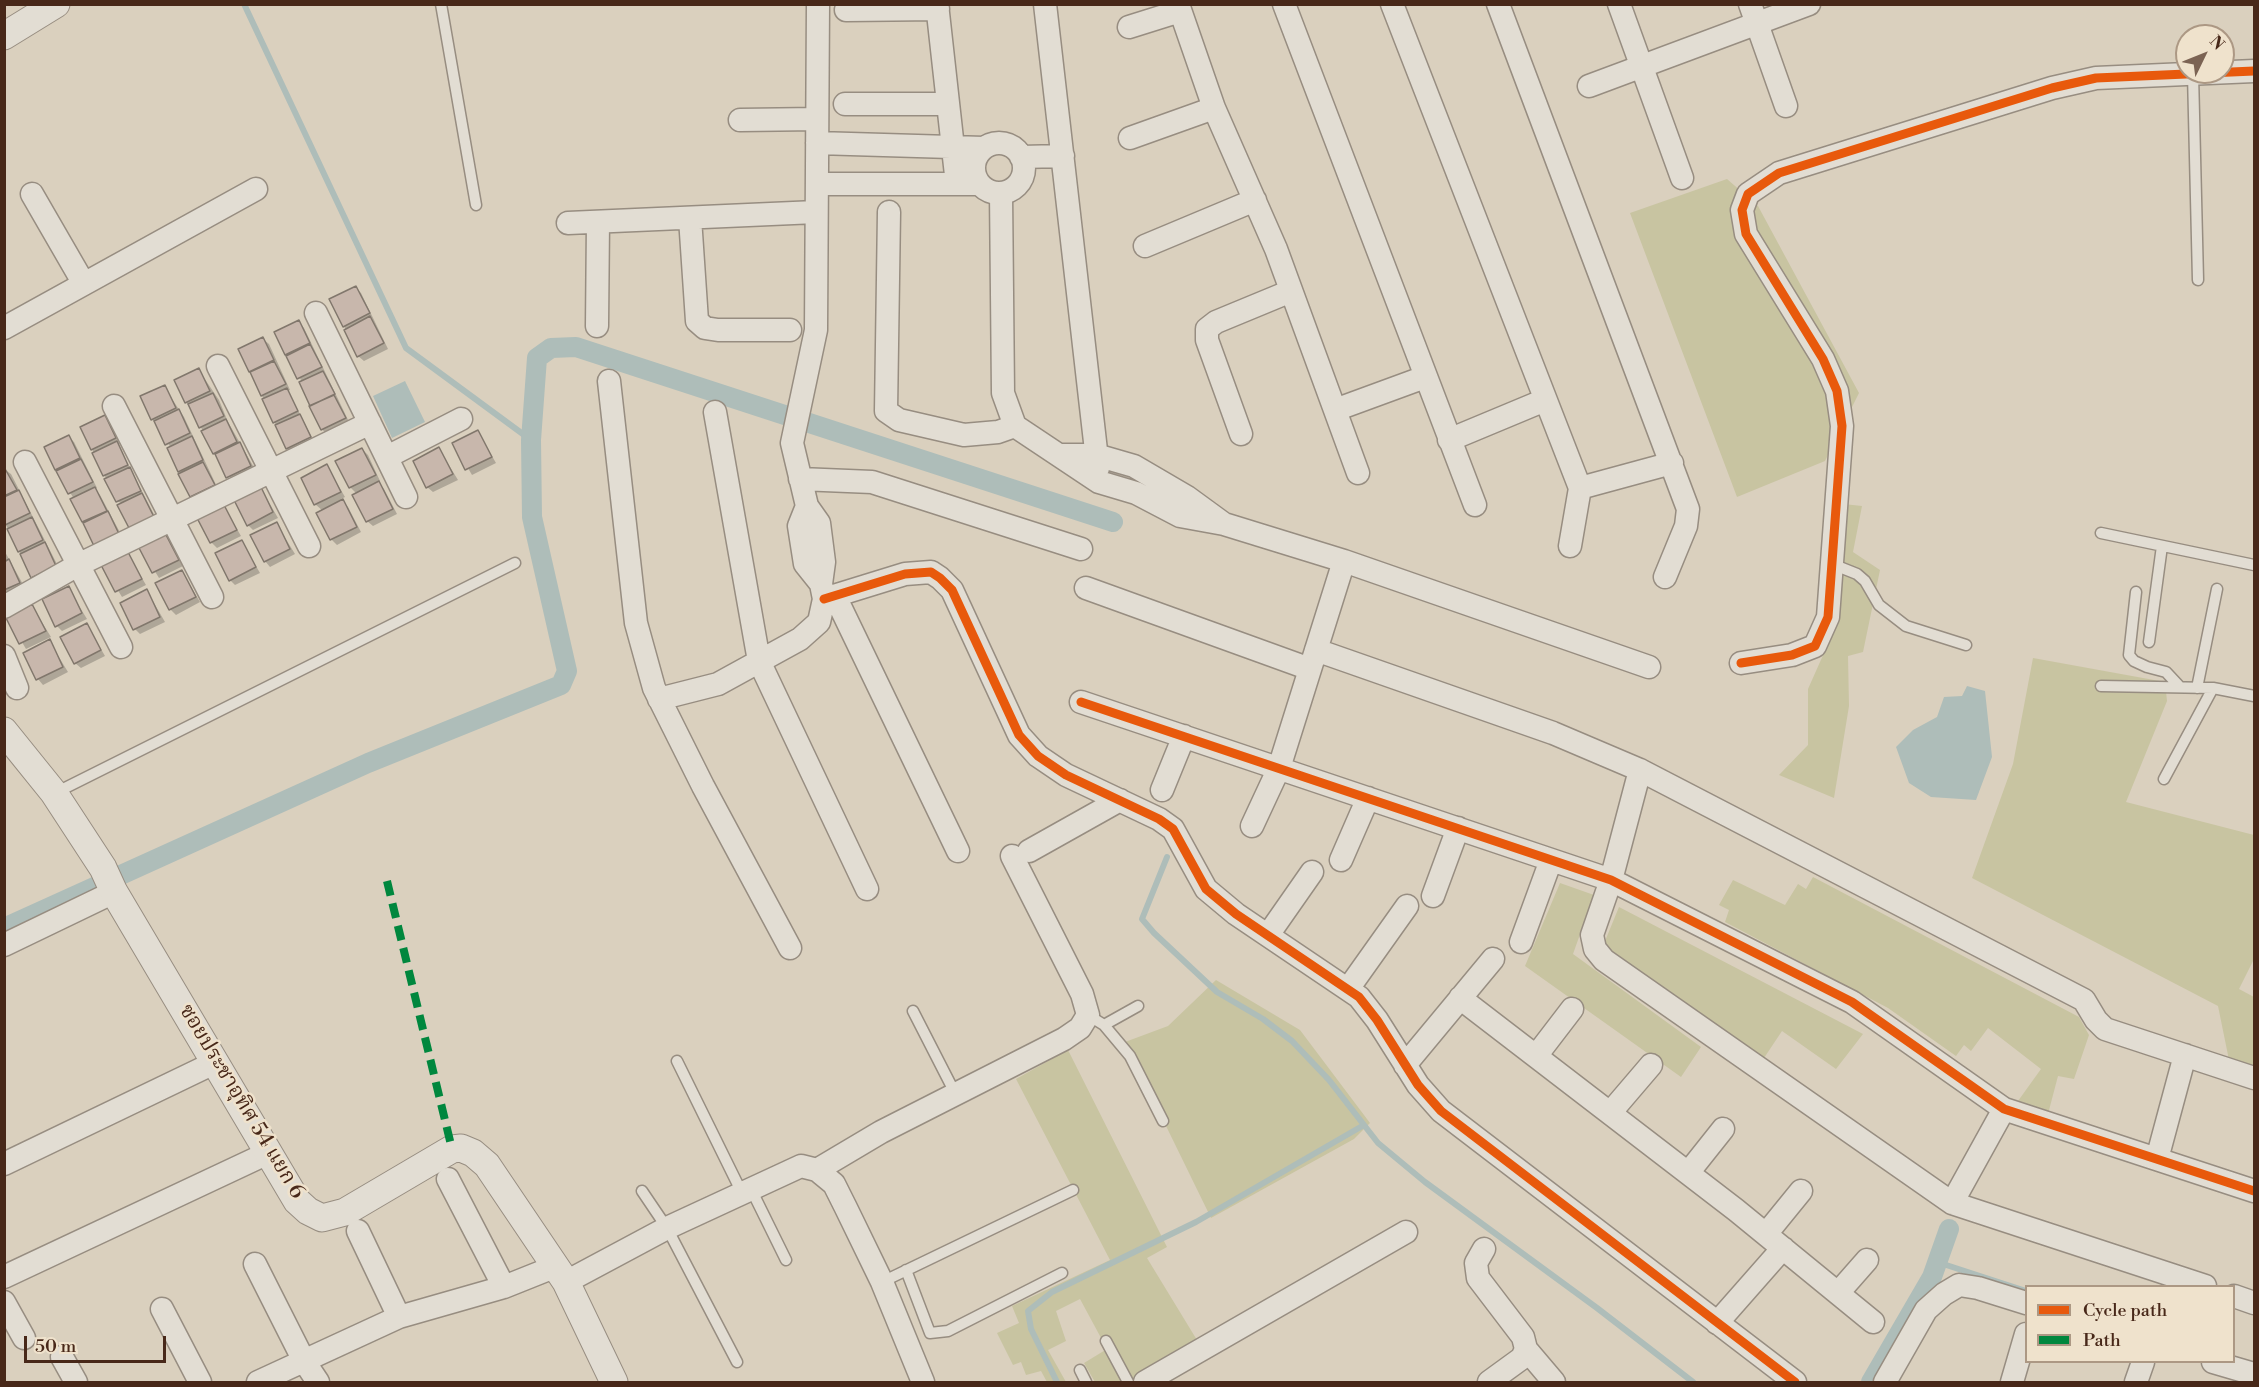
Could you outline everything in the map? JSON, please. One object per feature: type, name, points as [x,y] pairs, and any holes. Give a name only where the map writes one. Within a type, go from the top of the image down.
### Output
[{"type":"street","points":[[4,36],[56,4]]},
{"type":"street","points":[[818,4],[816,330],[792,443],[807,506],[799,526],[805,564],[827,593],[958,851]]},
{"type":"street","points":[[1045,4],[1099,482]]},
{"type":"street","points":[[1284,4],[1475,505]]},
{"type":"street","points":[[1392,4],[1580,488],[1570,546]]},
{"type":"street","points":[[1498,4],[1688,509],[1688,518],[1665,577]]},
{"type":"street","points":[[1619,4],[1682,178]]},
{"type":"street","points":[[1589,86],[1753,14],[1809,4]]},
{"type":"street","points":[[846,10],[938,7],[957,184]]},
{"type":"street","points":[[1129,27],[1179,8],[1214,108],[1292,291],[1358,473]]},
{"type":"street","points":[[1753,14],[1786,106]]},
{"type":"street","points":[[2235,72],[2254,71]]},
{"type":"street","points":[[1741,663],[1792,655],[1815,646],[1827,617],[1842,426],[1837,391],[1823,359],[1746,234],[1742,210],[1748,194],[1779,173],[2052,88],[2096,78],[2175,75]]},
{"type":"street","points":[[845,104],[948,104]]},
{"type":"street","points":[[1130,138],[1214,108]]},
{"type":"street","points":[[740,120],[817,118]]},
{"type":"street","points":[[817,143],[984,148],[1000,143],[1016,150],[1021,157],[1023,165],[1020,181],[1015,187],[1001,193],[985,189],[979,184],[975,177],[974,161],[984,148]]},
{"type":"street","points":[[1021,157],[1063,156]]},
{"type":"street","points":[[817,184],[979,184]]},
{"type":"street","points":[[4,328],[256,189]]},
{"type":"street","points":[[1001,193],[1003,393],[1015,426],[1099,482],[1136,493],[1180,516],[1224,524],[1344,561],[1649,667]]},
{"type":"street","points":[[32,194],[84,284]]},
{"type":"street","points":[[1145,246],[1255,200]]},
{"type":"street","points":[[568,223],[816,212]]},
{"type":"street","points":[[889,212],[886,411],[899,420],[964,435],[998,432],[1015,426]]},
{"type":"street","points":[[690,218],[697,321],[705,328],[718,330],[790,330]]},
{"type":"street","points":[[597,327],[598,222]]},
{"type":"street","points":[[1241,434],[1207,340],[1208,329],[1216,322],[1292,291]]},
{"type":"street","points":[[316,314],[406,497]]},
{"type":"street","points":[[218,366],[309,546]]},
{"type":"street","points":[[1335,410],[1425,376]]},
{"type":"street","points":[[609,381],[636,623],[659,699],[790,948]]},
{"type":"street","points":[[1449,440],[1545,400]]},
{"type":"street","points":[[114,406],[212,597]]},
{"type":"street","points":[[715,412],[759,661],[867,889]]},
{"type":"street","points":[[387,457],[461,419]]},
{"type":"street","points":[[4,607],[78,566],[370,423]]},
{"type":"street","points":[[1061,455],[1096,455],[1134,466],[1187,497],[1224,524]]},
{"type":"street","points":[[25,462],[121,647]]},
{"type":"street","points":[[1580,488],[1672,463]]},
{"type":"street","points":[[800,479],[872,482],[1081,549]]},
{"type":"street","points":[[1252,826],[1279,768],[1344,561]]},
{"type":"street","points":[[827,593],[904,574],[931,572],[940,578],[952,590],[1018,735],[1038,756],[1066,775],[1159,819],[1173,829],[1206,890],[1359,997],[1377,1020],[1418,1085],[1441,1111],[1795,1383]]},
{"type":"street","points":[[1086,588],[1553,733],[1640,770],[2084,1000],[2096,1020],[2105,1029],[2254,1078]]},
{"type":"street","points":[[659,699],[718,684],[813,629],[819,622],[827,593]]},
{"type":"street","points":[[4,656],[17,688]]},
{"type":"street","points":[[1081,702],[1611,880],[1852,1002],[2004,1109],[2254,1191]]},
{"type":"street","name":"ซอยประชาอุทิศ 54 แยก 6","points":[[4,731],[54,793],[103,868],[114,892],[297,1201],[308,1211],[322,1218],[345,1212],[452,1149],[461,1148],[473,1153],[487,1165],[560,1275],[613,1382]]},
{"type":"street","points":[[1162,790],[1184,736]]},
{"type":"street","points":[[1640,770],[1611,880],[1592,935],[1595,949],[1604,960],[1952,1203],[2199,1285]]},
{"type":"street","points":[[1341,860],[1368,798]]},
{"type":"street","points":[[817,1170],[838,1156],[1064,1039],[1096,1020],[1082,994],[1021,854],[1120,800]]},
{"type":"street","points":[[1433,896],[1458,828]]},
{"type":"street","points":[[1521,942],[1551,860]]},
{"type":"street","points":[[1268,935],[1312,872]]},
{"type":"street","points":[[4,945],[114,892]]},
{"type":"street","points":[[1348,989],[1407,906]]},
{"type":"street","points":[[1405,1065],[1492,959]]},
{"type":"street","points":[[1460,998],[1688,1173],[1873,1322]]},
{"type":"street","points":[[1536,1056],[1572,1008]]},
{"type":"street","points":[[2157,1159],[2185,1055]]},
{"type":"street","points":[[4,1164],[216,1062]]},
{"type":"street","points":[[1610,1113],[1651,1065]]},
{"type":"street","points":[[1952,1203],[2004,1109]]},
{"type":"street","points":[[1688,1173],[1723,1129]]},
{"type":"street","points":[[4,1277],[268,1153]]},
{"type":"street","points":[[258,1383],[399,1317],[504,1287],[560,1275],[801,1166],[817,1170],[834,1184],[882,1282],[923,1383]]},
{"type":"street","points":[[448,1179],[504,1287]]},
{"type":"street","points":[[1717,1323],[1774,1241],[1801,1191]]},
{"type":"street","points":[[358,1231],[399,1317]]},
{"type":"street","points":[[1145,1383],[1406,1232]]},
{"type":"street","points":[[1484,1249],[1476,1263],[1478,1278],[1523,1337],[1526,1349],[1554,1383]]},
{"type":"street","points":[[1838,1293],[1867,1260]]},
{"type":"street","points":[[255,1264],[304,1361],[318,1383]]},
{"type":"street","points":[[1885,1383],[1926,1310],[1944,1294],[1959,1285],[1978,1288],[2025,1303]]},
{"type":"street","points":[[2235,1296],[2254,1303]]},
{"type":"street","points":[[4,1302],[24,1338]]},
{"type":"street","points":[[162,1309],[200,1383]]},
{"type":"street","points":[[2012,1383],[2025,1338]]},
{"type":"street","points":[[1489,1383],[1522,1358],[1526,1349]]},
{"type":"street","points":[[62,1357],[76,1383]]},
{"type":"street","points":[[2136,1383],[2143,1363]]},
{"type":"street","points":[[2216,1363],[2254,1374]]},
{"type":"lane","points":[[441,4],[476,205]]},
{"type":"lane","points":[[2193,84],[2198,280]]},
{"type":"lane","points":[[2101,533],[2254,565]]},
{"type":"lane","points":[[2149,642],[2162,546]]},
{"type":"lane","points":[[54,793],[515,563]]},
{"type":"lane","points":[[1832,564],[1857,574],[1865,581],[1879,604],[1906,626],[1966,645]]},
{"type":"lane","points":[[2197,688],[2217,589]]},
{"type":"lane","points":[[2136,592],[2129,656],[2147,667],[2166,672],[2180,687]]},
{"type":"lane","points":[[2101,686],[2213,688],[2254,696]]},
{"type":"lane","points":[[2164,779],[2213,688]]},
{"type":"lane","points":[[1138,1006],[1096,1020],[1130,1056],[1163,1122]]},
{"type":"lane","points":[[913,1011],[956,1095]]},
{"type":"lane","points":[[677,1061],[746,1191],[786,1260]]},
{"type":"lane","points":[[642,1191],[666,1228],[737,1362]]},
{"type":"lane","points":[[882,1282],[1073,1191]]},
{"type":"lane","points":[[906,1270],[930,1333],[948,1331],[1062,1274]]},
{"type":"lane","points":[[1106,1341],[1128,1383]]},
{"type":"lane","points":[[1080,1370],[1086,1383]]},
{"type":"shaded area","points":[[1727,179],[1758,206],[1859,393],[1825,461],[1737,497],[1630,213]]},
{"type":"shaded area","points":[[405,381],[425,422],[392,438],[373,396]]},
{"type":"shaded area","points":[[1825,502],[1862,506],[1853,552],[1880,570],[1863,652],[1848,656],[1849,706],[1834,798],[1779,775],[1808,745],[1808,689],[1824,653],[1834,594],[1826,545]]},
{"type":"shaded area","points":[[2033,658],[2165,682],[2167,701],[2126,802],[2254,835],[2254,959],[2239,989],[2254,997],[2254,1067],[2229,1060],[2218,1006],[1972,878],[2013,764]]},
{"type":"shaded area","points":[[1967,686],[1985,691],[1992,757],[1976,800],[1931,797],[1909,783],[1896,747],[1913,730],[1937,717],[1944,697],[1962,696]]},
{"type":"shaded area","points":[[1813,877],[2079,1017],[2089,1035],[2074,1079],[2058,1076],[2048,1114],[2018,1101],[2041,1069],[1988,1028],[1971,1051],[1964,1045],[1956,1056],[1888,1008],[1725,922],[1729,910],[1719,905],[1733,880],[1785,905],[1798,884],[1806,889]]},
{"type":"shaded area","points":[[1560,883],[1594,895],[1573,954],[1701,1047],[1681,1077],[1525,966]]},
{"type":"shaded area","points":[[1619,907],[1863,1034],[1836,1069],[1782,1031],[1764,1058],[1603,946]]},
{"type":"shaded area","points":[[1216,980],[1300,1030],[1370,1123],[1354,1139],[1211,1218],[1125,1042],[1168,1026]]},
{"type":"shaded area","points":[[1068,1050],[1167,1247],[1147,1258],[1200,1345],[1137,1382],[1095,1382],[1084,1363],[1107,1349],[1080,1299],[1056,1311],[1066,1341],[1048,1350],[1066,1382],[1047,1382],[1041,1371],[1026,1375],[1021,1362],[1013,1365],[997,1333],[1019,1323],[1012,1306],[1110,1260],[1016,1079]]},
{"type":"building","points":[[356,286],[370,313],[343,327],[329,299]]},
{"type":"building","points":[[370,316],[384,343],[357,357],[344,330]]},
{"type":"building","points":[[299,320],[310,343],[285,355],[274,332]]},
{"type":"building","points":[[263,337],[274,360],[249,372],[238,349]]},
{"type":"building","points":[[310,344],[322,367],[297,379],[286,356]]},
{"type":"building","points":[[274,361],[286,384],[261,396],[250,372]]},
{"type":"building","points":[[199,368],[210,391],[185,403],[174,380]]},
{"type":"building","points":[[323,371],[335,394],[310,406],[299,382]]},
{"type":"building","points":[[165,385],[176,408],[151,420],[140,396]]},
{"type":"building","points":[[287,388],[298,411],[273,423],[262,399]]},
{"type":"building","points":[[213,393],[224,416],[199,428],[188,404]]},
{"type":"building","points":[[334,395],[346,418],[321,430],[309,406]]},
{"type":"building","points":[[179,409],[190,433],[165,445],[154,421]]},
{"type":"building","points":[[300,414],[311,437],[286,449],[275,425]]},
{"type":"building","points":[[105,415],[116,438],[91,450],[80,427]]},
{"type":"building","points":[[226,419],[237,442],[213,454],[201,431]]},
{"type":"building","points":[[478,430],[492,457],[465,470],[452,443]]},
{"type":"building","points":[[69,435],[80,458],[55,470],[44,447]]},
{"type":"building","points":[[192,436],[203,460],[178,472],[167,448]]},
{"type":"building","points":[[117,441],[128,465],[103,476],[92,453]]},
{"type":"building","points":[[240,442],[251,466],[226,478],[215,454]]},
{"type":"building","points":[[439,447],[453,474],[426,488],[413,461]]},
{"type":"building","points":[[362,448],[376,475],[349,488],[335,461]]},
{"type":"building","points":[[81,459],[93,482],[68,494],[56,471]]},
{"type":"building","points":[[203,462],[215,485],[190,497],[178,474]]},
{"type":"building","points":[[327,464],[341,492],[314,505],[301,478]]},
{"type":"building","points":[[4,467],[17,490],[4,496]]},
{"type":"building","points":[[130,467],[141,491],[116,502],[104,479]]},
{"type":"building","points":[[379,481],[393,509],[366,522],[352,495]]},
{"type":"building","points":[[260,485],[273,512],[247,526],[233,498]]},
{"type":"building","points":[[95,487],[107,511],[82,522],[70,499]]},
{"type":"building","points":[[19,490],[30,513],[5,525],[4,497]]},
{"type":"building","points":[[142,493],[154,517],[129,528],[117,505]]},
{"type":"building","points":[[343,499],[357,527],[330,540],[316,513]]},
{"type":"building","points":[[223,503],[237,530],[210,543],[196,516]]},
{"type":"building","points":[[108,511],[119,534],[94,546],[83,523]]},
{"type":"building","points":[[32,517],[43,540],[18,552],[7,529]]},
{"type":"building","points":[[277,522],[290,549],[264,562],[250,535]]},
{"type":"building","points":[[165,533],[179,560],[152,573],[138,546]]},
{"type":"building","points":[[242,540],[256,567],[229,581],[215,553]]},
{"type":"building","points":[[45,542],[56,566],[31,578],[20,554]]},
{"type":"building","points":[[128,552],[142,579],[115,592],[101,565]]},
{"type":"building","points":[[9,559],[20,583],[4,590],[4,562]]},
{"type":"building","points":[[182,570],[196,597],[169,610],[155,583]]},
{"type":"building","points":[[69,586],[82,613],[55,627],[42,599]]},
{"type":"building","points":[[147,589],[160,617],[133,630],[120,603]]},
{"type":"building","points":[[32,604],[46,631],[19,644],[6,618]]},
{"type":"building","points":[[87,623],[101,650],[74,664],[60,637]]},
{"type":"building","points":[[50,639],[63,667],[36,680],[23,653]]},
{"type":"waterway","points":[[244,4],[406,348],[531,440]]},
{"type":"waterway","points":[[4,928],[368,763],[561,685],[567,671],[532,517],[531,440],[537,358],[551,348],[576,347],[1113,522]]},
{"type":"waterway","points":[[1167,857],[1142,919],[1154,933],[1217,992],[1263,1019],[1292,1041],[1329,1080],[1378,1143],[1425,1182],[1597,1308],[1693,1382]]},
{"type":"waterway","points":[[1057,1382],[1031,1329],[1028,1311],[1052,1292],[1196,1222],[1364,1125]]},
{"type":"waterway","points":[[1871,1382],[1932,1277],[1949,1229]]},
{"type":"waterway","points":[[1937,1262],[2025,1291]]},
{"type":"marked path","points":[[387,881],[452,1149]]},
{"type":"cycle path","points":[[1741,663],[1792,655],[1815,646],[1828,617],[1842,426],[1837,391],[1823,359],[1746,234],[1742,210],[1748,194],[1779,173],[2052,88],[2096,78],[2254,71]]},
{"type":"cycle path","points":[[824,599],[905,574],[931,572],[940,578],[952,590],[1019,735],[1038,756],[1066,775],[1159,819],[1173,829],[1206,889],[1236,914],[1359,997],[1377,1020],[1418,1085],[1441,1111],[1795,1382]]},
{"type":"cycle path","points":[[1081,702],[1611,880],[1852,1002],[2004,1109],[2254,1191]]}]
